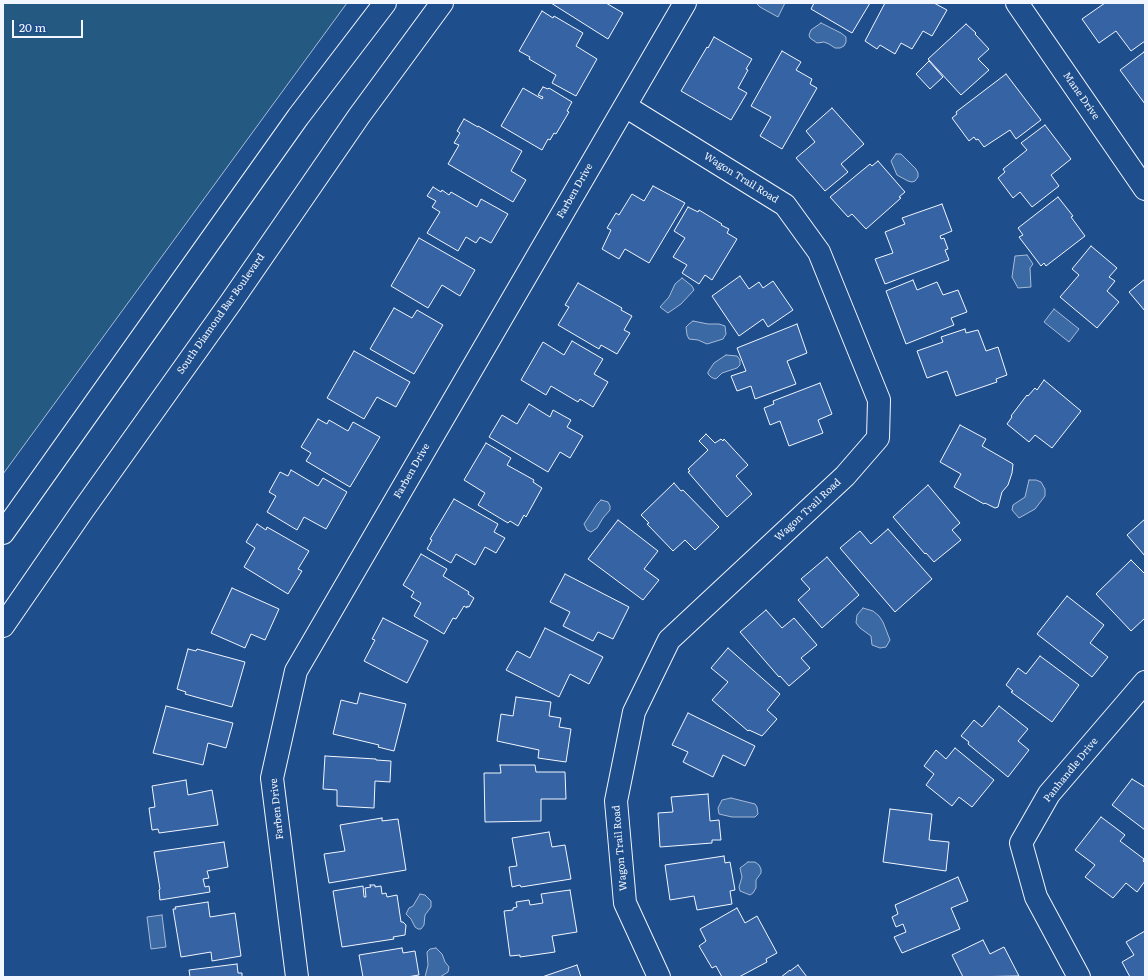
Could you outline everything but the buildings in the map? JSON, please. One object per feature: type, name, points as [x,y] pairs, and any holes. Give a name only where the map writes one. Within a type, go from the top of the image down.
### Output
[{"type":"street","points":[[3,533],[298,117],[385,3]]},
{"type":"street","name":"South Diamond Bar Boulevard","points":[[3,626],[83,510],[231,302],[359,116],[442,3]]},
{"type":"street","name":"Farben Drive","points":[[297,977],[272,778],[296,671],[685,3]]},
{"type":"street","name":"Mane Drive","points":[[1017,3],[1145,189]]},
{"type":"street","name":"Wagon Trail Road","points":[[625,106],[785,205],[819,252],[879,400],[878,438],[846,476],[669,640],[634,712],[616,801],[625,903],[659,977]]},
{"type":"street","name":"Panhandle Drive","points":[[1079,977],[1036,897],[1021,843],[1049,794],[1145,682]]},
{"type":"shaded area","points":[[3,3],[347,3],[3,474]]},
{"type":"shaded area","points":[[756,3],[785,3],[778,17],[760,7]]},
{"type":"shaded area","points":[[821,23],[846,37],[844,46],[835,48],[824,42],[817,43],[810,38],[809,35],[811,30]]},
{"type":"shaded area","points":[[896,154],[901,154],[916,169],[918,177],[915,181],[908,181],[897,175],[891,161]]},
{"type":"shaded area","points":[[1027,255],[1033,264],[1030,268],[1031,287],[1018,288],[1012,277],[1015,256]]},
{"type":"shaded area","points":[[682,278],[692,286],[694,290],[681,304],[668,313],[660,307],[669,297],[675,284]]},
{"type":"shaded area","points":[[1054,309],[1079,329],[1069,342],[1044,322]]},
{"type":"shaded area","points":[[693,321],[725,326],[726,334],[723,339],[707,344],[698,340],[689,339],[686,327]]},
{"type":"shaded area","points":[[726,355],[737,356],[740,360],[740,365],[737,368],[722,373],[715,379],[711,377],[708,372],[714,363]]},
{"type":"shaded area","points":[[1029,480],[1041,482],[1045,489],[1045,496],[1035,509],[1019,518],[1012,510],[1013,505],[1025,497]]},
{"type":"shaded area","points":[[601,500],[608,502],[610,510],[597,528],[591,532],[587,530],[584,524]]},
{"type":"shaded area","points":[[863,608],[873,611],[883,622],[890,640],[886,647],[880,648],[872,645],[871,636],[856,623],[857,615]]},
{"type":"shaded area","points":[[731,798],[755,804],[758,814],[755,817],[732,817],[719,814],[718,808],[722,800]]},
{"type":"shaded area","points":[[748,862],[755,862],[761,869],[761,873],[756,880],[756,888],[750,895],[740,891],[739,887],[742,877],[740,868]]},
{"type":"shaded area","points":[[420,894],[425,895],[431,901],[431,907],[425,915],[424,925],[421,929],[418,929],[406,914]]},
{"type":"shaded area","points":[[162,915],[166,947],[151,949],[147,917]]},
{"type":"shaded area","points":[[436,948],[442,954],[449,967],[448,972],[440,977],[425,977],[428,965],[427,952],[430,949]]}]
